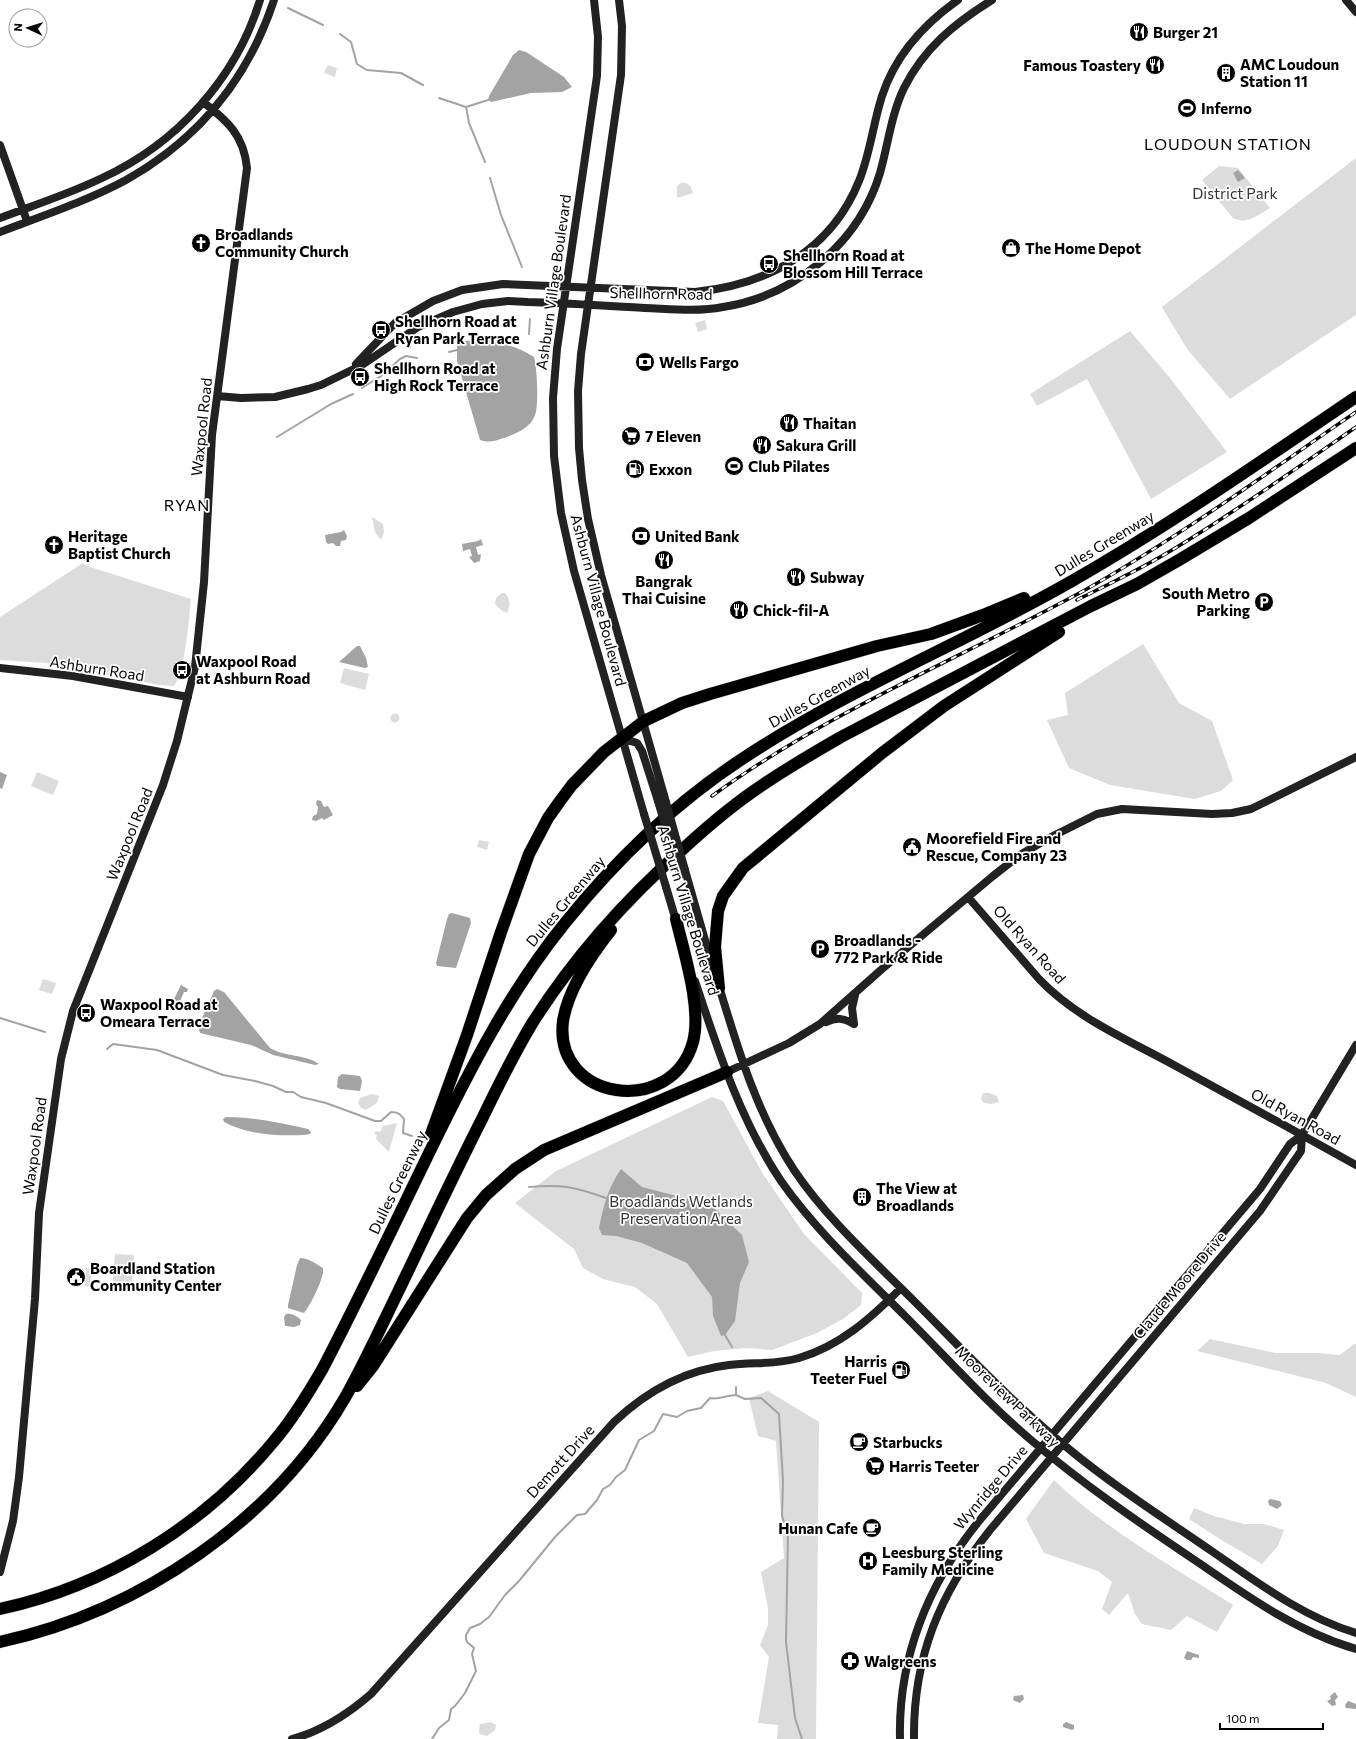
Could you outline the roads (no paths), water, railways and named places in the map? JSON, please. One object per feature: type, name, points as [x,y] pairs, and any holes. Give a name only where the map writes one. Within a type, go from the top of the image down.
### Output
[{"type":"highway","name":"Dulles Greenway","points":[[0,1609],[39,1600],[121,1565],[179,1529],[228,1491],[285,1426],[305,1398],[323,1368],[462,1085],[499,1017],[540,956],[562,927],[610,870],[630,851],[710,781],[744,758],[825,709],[1074,580],[1154,532],[1356,397]]},
{"type":"highway","points":[[719,988],[715,947],[718,911],[723,896],[743,868],[876,758],[944,706],[1012,660],[1249,518],[1356,448]]},
{"type":"highway","points":[[406,1201],[467,1035],[501,932],[529,854],[548,818],[572,784],[604,752],[644,721],[682,703],[877,646],[931,634],[983,615],[1051,587],[1074,580]]},
{"type":"highway","points":[[0,1642],[54,1628],[109,1606],[180,1567],[224,1535],[260,1503],[307,1453],[345,1398],[366,1359],[480,1124],[533,1022],[597,934],[648,879],[739,802],[764,784],[804,759],[841,737],[1091,606],[1137,584]]},
{"type":"highway","points":[[648,879],[603,940],[584,970],[572,993],[565,1015],[563,1038],[571,1061],[586,1078],[601,1086],[617,1090],[634,1091],[656,1086],[670,1077],[678,1069],[690,1050],[694,1036],[694,1003],[676,920]]},
{"type":"highway","points":[[321,1433],[374,1366],[461,1227],[478,1204],[498,1184],[515,1169],[544,1150],[728,1072]]},
{"type":"street","points":[[0,218],[88,185],[131,163],[168,136],[203,102],[220,82],[246,36],[260,0]]},
{"type":"street","points":[[0,232],[108,189],[138,172],[172,149],[214,110],[236,82],[268,19],[274,0]]},
{"type":"street","name":"Ashburn Village Boulevard","points":[[594,0],[598,37],[596,76],[562,303],[554,378],[554,456],[561,513],[574,570],[644,814],[709,1023],[728,1072]]},
{"type":"street","name":"Ashburn Village Boulevard","points":[[619,0],[622,26],[621,75],[587,304],[578,391],[579,448],[582,480],[596,556],[644,721],[683,873],[742,1065]]},
{"type":"street","name":"Shellhorn Road","points":[[351,369],[395,323],[433,301],[447,295],[503,284],[695,292],[710,290],[760,277],[779,269],[807,252],[838,220],[853,194],[864,165],[882,95],[898,62],[910,45],[931,21],[958,0]]},
{"type":"street","name":"Shellhorn Road","points":[[217,396],[257,398],[275,397],[321,385],[374,358],[418,328],[453,312],[482,304],[508,301],[684,310],[723,307],[747,301],[787,286],[835,250],[845,238],[870,200],[880,174],[898,102],[904,88],[918,64],[937,40],[950,29],[992,0]]},
{"type":"street","points":[[1346,0],[1356,12]]},
{"type":"street","name":"Waxpool Road","points":[[0,1572],[13,1521],[19,1477],[35,1298],[39,1213],[61,1059],[73,1011],[163,785],[177,742],[188,697],[195,667],[200,633],[206,555],[209,475],[217,396],[247,168],[243,145],[229,125],[214,110],[203,102]]},
{"type":"street","points":[[0,145],[27,222]]},
{"type":"street","name":"Ashburn Road","points":[[0,668],[74,676],[188,697]]},
{"type":"street","points":[[622,738],[637,743],[642,751],[683,873]]},
{"type":"street","points":[[728,1072],[789,1043],[820,1024],[855,995],[882,969],[993,876],[1034,846],[1097,814],[1122,809],[1212,814],[1232,813],[1251,809],[1356,757]]},
{"type":"street","name":"Old Ryan Road","points":[[968,897],[1039,979],[1059,998],[1100,1025],[1356,1165]]},
{"type":"street","points":[[820,1024],[836,1018],[846,1020],[854,1024],[852,1008],[855,995]]},
{"type":"street","name":"Claude Moore Drive","points":[[1052,1435],[1250,1202],[1269,1177],[1290,1144],[1302,1135],[1356,1045]]},
{"type":"street","name":"Mooreview Parkway","points":[[742,1065],[757,1103],[770,1128],[798,1176],[827,1212],[1008,1395],[1052,1435],[1104,1477],[1264,1587],[1300,1610],[1342,1629],[1356,1633]]},
{"type":"street","name":"Mooreview Parkway","points":[[728,1072],[746,1119],[781,1180],[820,1229],[998,1409],[1040,1448],[1110,1502],[1255,1601],[1289,1621],[1339,1644],[1356,1649]]},
{"type":"street","name":"Claude Moore Drive","points":[[1063,1444],[1260,1211],[1301,1151],[1302,1135]]},
{"type":"street","name":"Demott Drive","points":[[292,1739],[329,1725],[358,1706],[371,1694],[614,1422],[639,1400],[670,1381],[696,1371],[730,1365],[779,1362],[811,1354],[849,1335],[867,1321],[901,1288]]},
{"type":"street","name":"Wynridge Drive","points":[[900,1739],[900,1709],[906,1670],[913,1641],[926,1603],[957,1549],[1052,1435]]},
{"type":"street","name":"Wynridge Drive","points":[[914,1739],[915,1708],[920,1671],[929,1636],[941,1606],[958,1574],[974,1550],[1063,1444]]},
{"type":"waterway","points":[[288,8],[323,25]]},
{"type":"waterway","points":[[340,34],[351,42],[357,64],[367,70],[401,73],[423,85]]},
{"type":"waterway","points":[[439,98],[466,107],[488,100]]},
{"type":"waterway","points":[[466,107],[469,123],[485,162]]},
{"type":"waterway","points":[[490,178],[501,215],[522,267]]},
{"type":"waterway","points":[[529,334],[530,319]]},
{"type":"waterway","points":[[449,352],[457,350]]},
{"type":"waterway","points":[[362,388],[381,376],[400,359],[406,356],[417,358]]},
{"type":"waterway","points":[[277,437],[331,404],[353,394]]},
{"type":"waterway","points":[[0,1018],[45,1032]]},
{"type":"waterway","points":[[107,1049],[113,1044],[157,1050],[223,1075],[255,1081],[273,1086],[286,1092],[293,1092],[301,1097],[326,1103],[375,1121],[381,1121],[391,1112],[395,1112],[404,1119],[403,1133],[412,1136]]},
{"type":"waterway","points":[[529,1187],[568,1187],[606,1198]]},
{"type":"waterway","points":[[725,1335],[732,1347]]},
{"type":"waterway","points":[[432,1739],[439,1728],[449,1720],[451,1709],[465,1693],[476,1671],[472,1654],[474,1648],[467,1642],[466,1639],[466,1635],[470,1628],[480,1624],[489,1617],[505,1595],[519,1581],[555,1537],[577,1515],[585,1514],[597,1500],[603,1489],[610,1485],[616,1477],[625,1470],[639,1440],[654,1431],[663,1414],[677,1417],[687,1411],[701,1408],[710,1398],[736,1395],[736,1387]]},
{"type":"waterway","points":[[736,1395],[745,1399],[761,1398],[779,1414],[783,1481],[782,1516],[788,1533],[786,1642],[795,1718],[802,1739]]},
{"type":"railway","points":[[712,796],[801,738],[895,687],[1038,615],[1120,570],[1222,504],[1356,412]]},
{"type":"railway","points":[[1077,600],[1128,575],[1200,533],[1356,427]]},
{"type":"place","name":"Burger 21","points":[[1139,32]]},
{"type":"place","name":"Famous Toastery","points":[[1155,65]]},
{"type":"place","name":"AMC Loudoun Station 11","points":[[1226,73]]},
{"type":"place","name":"Inferno","points":[[1187,108]]},
{"type":"place","name":"Broadlands Community Church","points":[[201,243]]},
{"type":"place","name":"The Home Depot","points":[[1011,248]]},
{"type":"place","name":"Shellhorn Road at Blossom Hill Terrace","points":[[769,264]]},
{"type":"place","name":"Shellhorn Road at Ryan Park Terrace","points":[[381,330]]},
{"type":"place","name":"Wells Fargo","points":[[645,362]]},
{"type":"place","name":"Shellhorn Road at High Rock Terrace","points":[[360,377]]},
{"type":"place","name":"Thaitan","points":[[789,423]]},
{"type":"place","name":"7 Eleven","points":[[631,436]]},
{"type":"place","name":"Sakura Grill","points":[[762,445]]},
{"type":"place","name":"Club Pilates","points":[[734,466]]},
{"type":"place","name":"Exxon","points":[[635,469]]},
{"type":"place","name":"United Bank","points":[[641,536]]},
{"type":"place","name":"Heritage Baptist Church","points":[[54,545]]},
{"type":"place","name":"Bangrak Thai Cuisine","points":[[664,560]]},
{"type":"place","name":"Subway","points":[[796,577]]},
{"type":"place","name":"South Metro Parking","points":[[1264,602]]},
{"type":"place","name":"Chick-fil-A","points":[[739,610]]},
{"type":"place","name":"Waxpool Road at Ashburn Road","points":[[182,670]]},
{"type":"place","name":"Moorefield Fire and Rescue, Company 23","points":[[912,847]]},
{"type":"place","name":"Broadlands - 772 Park & Ride","points":[[820,949]]},
{"type":"place","name":"Waxpool Road at Omeara Terrace","points":[[86,1013]]},
{"type":"place","name":"The View at Broadlands","points":[[862,1197]]},
{"type":"place","name":"Boardland Station Community Center","points":[[76,1277]]},
{"type":"place","name":"Harris Teeter Fuel","points":[[901,1370]]},
{"type":"place","name":"Starbucks","points":[[859,1442]]},
{"type":"place","name":"Harris Teeter","points":[[875,1466]]},
{"type":"place","name":"Hunan Cafe","points":[[872,1528]]},
{"type":"place","name":"Leesburg Sterling Family Medicine","points":[[868,1561]]},
{"type":"place","name":"Walgreens","points":[[850,1661]]},
{"type":"district","name":"LOUDOUN STATION","points":[[1228,143]]},
{"type":"district","name":"RYAN","points":[[187,504]]},
{"type":"park label","name":"District Park","points":[[1235,193]]},
{"type":"park label","name":"Broadlands Wetlands Preservation Area","points":[[681,1210]]}]
